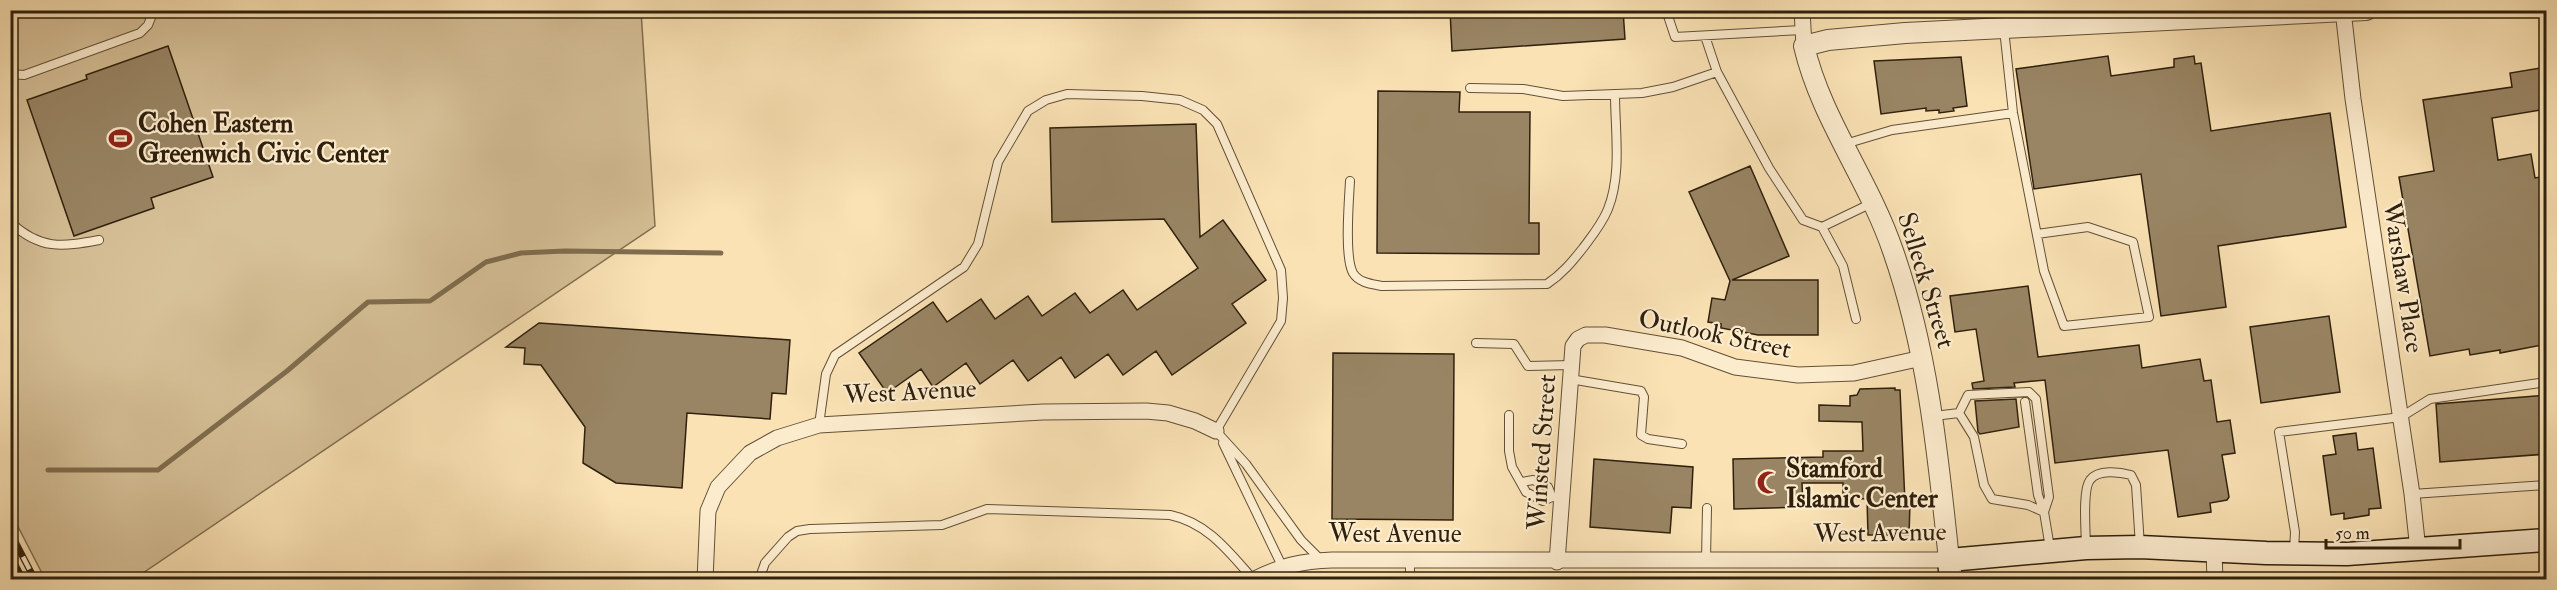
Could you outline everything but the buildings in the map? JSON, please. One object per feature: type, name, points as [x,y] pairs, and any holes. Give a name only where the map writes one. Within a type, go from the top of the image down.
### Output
[{"type":"main road","name":"West Avenue","points":[[1950,570],[2050,550],[2086,548],[2140,547],[2294,554],[2418,550],[2547,540]]},
{"type":"street","name":"Selleck Street","points":[[1802,10],[1803,38],[1819,94],[1873,202],[1900,272],[1934,416],[1950,570]]},
{"type":"street","points":[[1803,38],[1828,39],[2004,27],[2366,10]]},
{"type":"street","name":"Warshaw Place","points":[[2343,11],[2353,99],[2401,417],[2418,550]]},
{"type":"street","name":"Outlook Street","points":[[1573,346],[1578,339],[1586,335],[1605,335],[1682,348],[1735,367],[1798,375],[1854,373],[1922,358]]},
{"type":"street","name":"Winsted Street","points":[[1557,562],[1557,498],[1573,346]]},
{"type":"street","name":"West Avenue","points":[[705,579],[708,511],[718,486],[750,453],[777,438],[819,425],[1043,412],[1146,411],[1168,413],[1216,431]]},
{"type":"street","points":[[2214,550],[2215,579]]},
{"type":"street","name":"West Avenue","points":[[1253,579],[1282,566],[1321,561],[1706,562],[1950,570]]},
{"type":"lane","points":[[10,74],[24,75],[140,33],[148,25],[154,10]]},
{"type":"lane","points":[[1668,12],[1675,37],[1803,38]]},
{"type":"lane","points":[[2004,27],[2013,113],[2044,271],[2064,326],[2149,316],[2133,242],[2088,227],[2037,234]]},
{"type":"lane","points":[[1705,36],[1718,72],[1769,168],[1803,220],[1822,227],[1843,266],[1856,319]]},
{"type":"lane","points":[[1470,88],[1523,88],[1563,96],[1642,93],[1673,87],[1718,72]]},
{"type":"lane","points":[[819,425],[826,374],[836,355],[964,267],[978,244],[998,162],[1028,111],[1046,100],[1067,94],[1143,96],[1180,100],[1203,110],[1217,124],[1263,224],[1281,270],[1283,298],[1281,321],[1216,431]]},
{"type":"lane","points":[[1350,181],[1348,259],[1353,274],[1363,282],[1382,286],[1547,284],[1560,275],[1577,256],[1598,229],[1608,209],[1616,171],[1615,94]]},
{"type":"lane","points":[[1844,144],[1892,130],[2013,113]]},
{"type":"lane","points":[[1822,227],[1873,202]]},
{"type":"lane","points":[[10,222],[45,245],[67,246],[99,240]]},
{"type":"lane","points":[[1476,343],[1514,344],[1528,366],[1571,372],[1641,391],[1644,397],[1641,435],[1648,439],[1682,444]]},
{"type":"lane","points":[[2294,554],[2295,531],[2279,432],[2401,417],[2430,399],[2547,382]]},
{"type":"lane","points":[[1959,413],[1968,395],[2029,392],[2036,399],[2049,497],[2044,512]]},
{"type":"lane","points":[[2025,402],[2038,495],[2044,512],[2050,550]]},
{"type":"lane","points":[[1934,416],[1959,413]]},
{"type":"lane","points":[[1959,413],[1974,437],[1984,484],[1992,499],[2028,505],[2044,512]]},
{"type":"lane","points":[[1509,415],[1509,451],[1512,467],[1526,492],[1543,501],[1557,498],[1548,486],[1533,480],[1522,482]]},
{"type":"lane","points":[[1216,431],[1246,464],[1301,540],[1321,561]]},
{"type":"lane","points":[[1216,431],[1241,476],[1282,566]]},
{"type":"lane","points":[[2086,548],[2086,490],[2090,479],[2100,473],[2120,472],[2131,475],[2136,485],[2140,547]]},
{"type":"lane","points":[[2412,494],[2547,485]]},
{"type":"lane","points":[[1706,562],[1707,508]]},
{"type":"lane","points":[[759,579],[765,563],[796,531],[846,527],[942,525],[987,509],[1170,514],[1186,518],[1215,536],[1253,579]]},
{"type":"lane","points":[[1410,561],[1410,579]]},
{"type":"shaded area","name":"Cohen Eastern Greenwich Civic Center","points":[[34,10],[641,11],[655,226],[134,579],[45,579],[11,513],[11,19]]},
{"type":"waterway","points":[[48,470],[158,470],[287,371],[368,302],[430,301],[486,262],[521,253],[565,251],[721,253]]},
{"type":"railway","points":[[10,532],[35,580]]},
{"type":"railway","points":[[10,555],[23,580]]},
{"type":"railway","points":[[10,576],[12,580]]},
{"type":"place","name":"Cohen Eastern Greenwich Civic Center","points":[[120,138]]},
{"type":"place","name":"Stamford Islamic Center","points":[[1768,483]]}]
